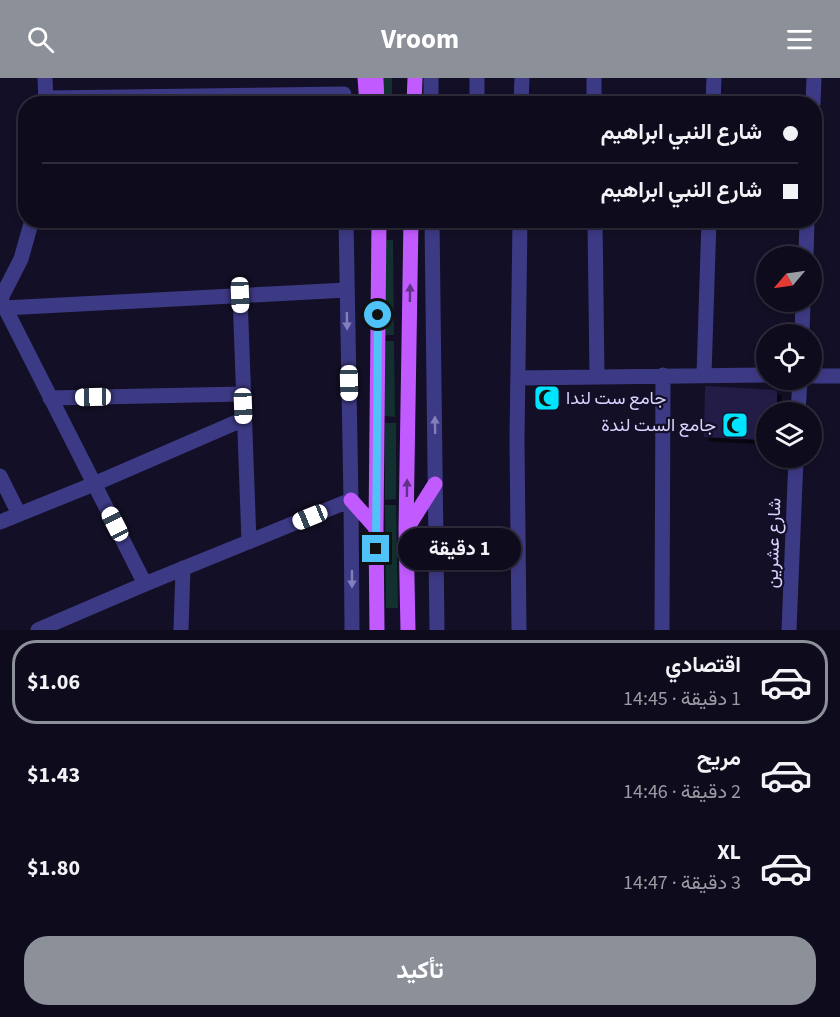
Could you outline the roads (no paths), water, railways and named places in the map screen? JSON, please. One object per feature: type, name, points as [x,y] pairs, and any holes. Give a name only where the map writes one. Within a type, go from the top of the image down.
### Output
[{"type":"main road","points":[[365,78],[366,96]]},
{"type":"main road","points":[[376,78],[377,96]]},
{"type":"main road","points":[[407,78],[408,96]]},
{"type":"main road","points":[[415,96],[416,78]]},
{"type":"main road","points":[[376,630],[379,228]]},
{"type":"main road","points":[[408,630],[406,530],[411,228]]},
{"type":"main road","points":[[406,530],[435,484]]},
{"type":"main road","points":[[351,500],[376,528]]},
{"type":"street","points":[[45,78],[46,96]]},
{"type":"street","points":[[343,78],[344,96]]},
{"type":"street","points":[[431,78],[431,96]]},
{"type":"street","points":[[477,78],[477,96]]},
{"type":"street","points":[[521,96],[522,78]]},
{"type":"street","points":[[594,78],[594,96]]},
{"type":"street","points":[[713,96],[714,78]]},
{"type":"street","points":[[813,96],[814,78]]},
{"type":"street","points":[[2,303],[21,259],[30,228]]},
{"type":"street","points":[[345,228],[352,630]]},
{"type":"street","points":[[432,228],[437,630]]},
{"type":"street","points":[[519,630],[520,228]]},
{"type":"street","points":[[595,228],[597,376]]},
{"type":"street","points":[[704,375],[709,228]]},
{"type":"street","points":[[806,246],[807,228]]},
{"type":"street","points":[[2,303],[346,290]]},
{"type":"street","points":[[240,295],[249,542]]},
{"type":"street","points":[[2,303],[145,584]]},
{"type":"street","points":[[662,630],[663,375]]},
{"type":"street","points":[[518,378],[756,375]]},
{"type":"street","points":[[822,376],[840,376]]},
{"type":"street","points":[[50,398],[243,394]]},
{"type":"street","points":[[0,522],[94,484],[244,418]]},
{"type":"street","name":"شارع عشرين","points":[[789,630],[796,468]]},
{"type":"street","points":[[0,476],[19,514]]},
{"type":"street","points":[[44,629],[183,568],[351,500]]},
{"type":"street","points":[[182,630],[183,568]]},
{"type":"place","name":"جامع ست لندا","points":[[547,398]]},
{"type":"place","name":"جامع الست لندة","points":[[735,425]]}]
